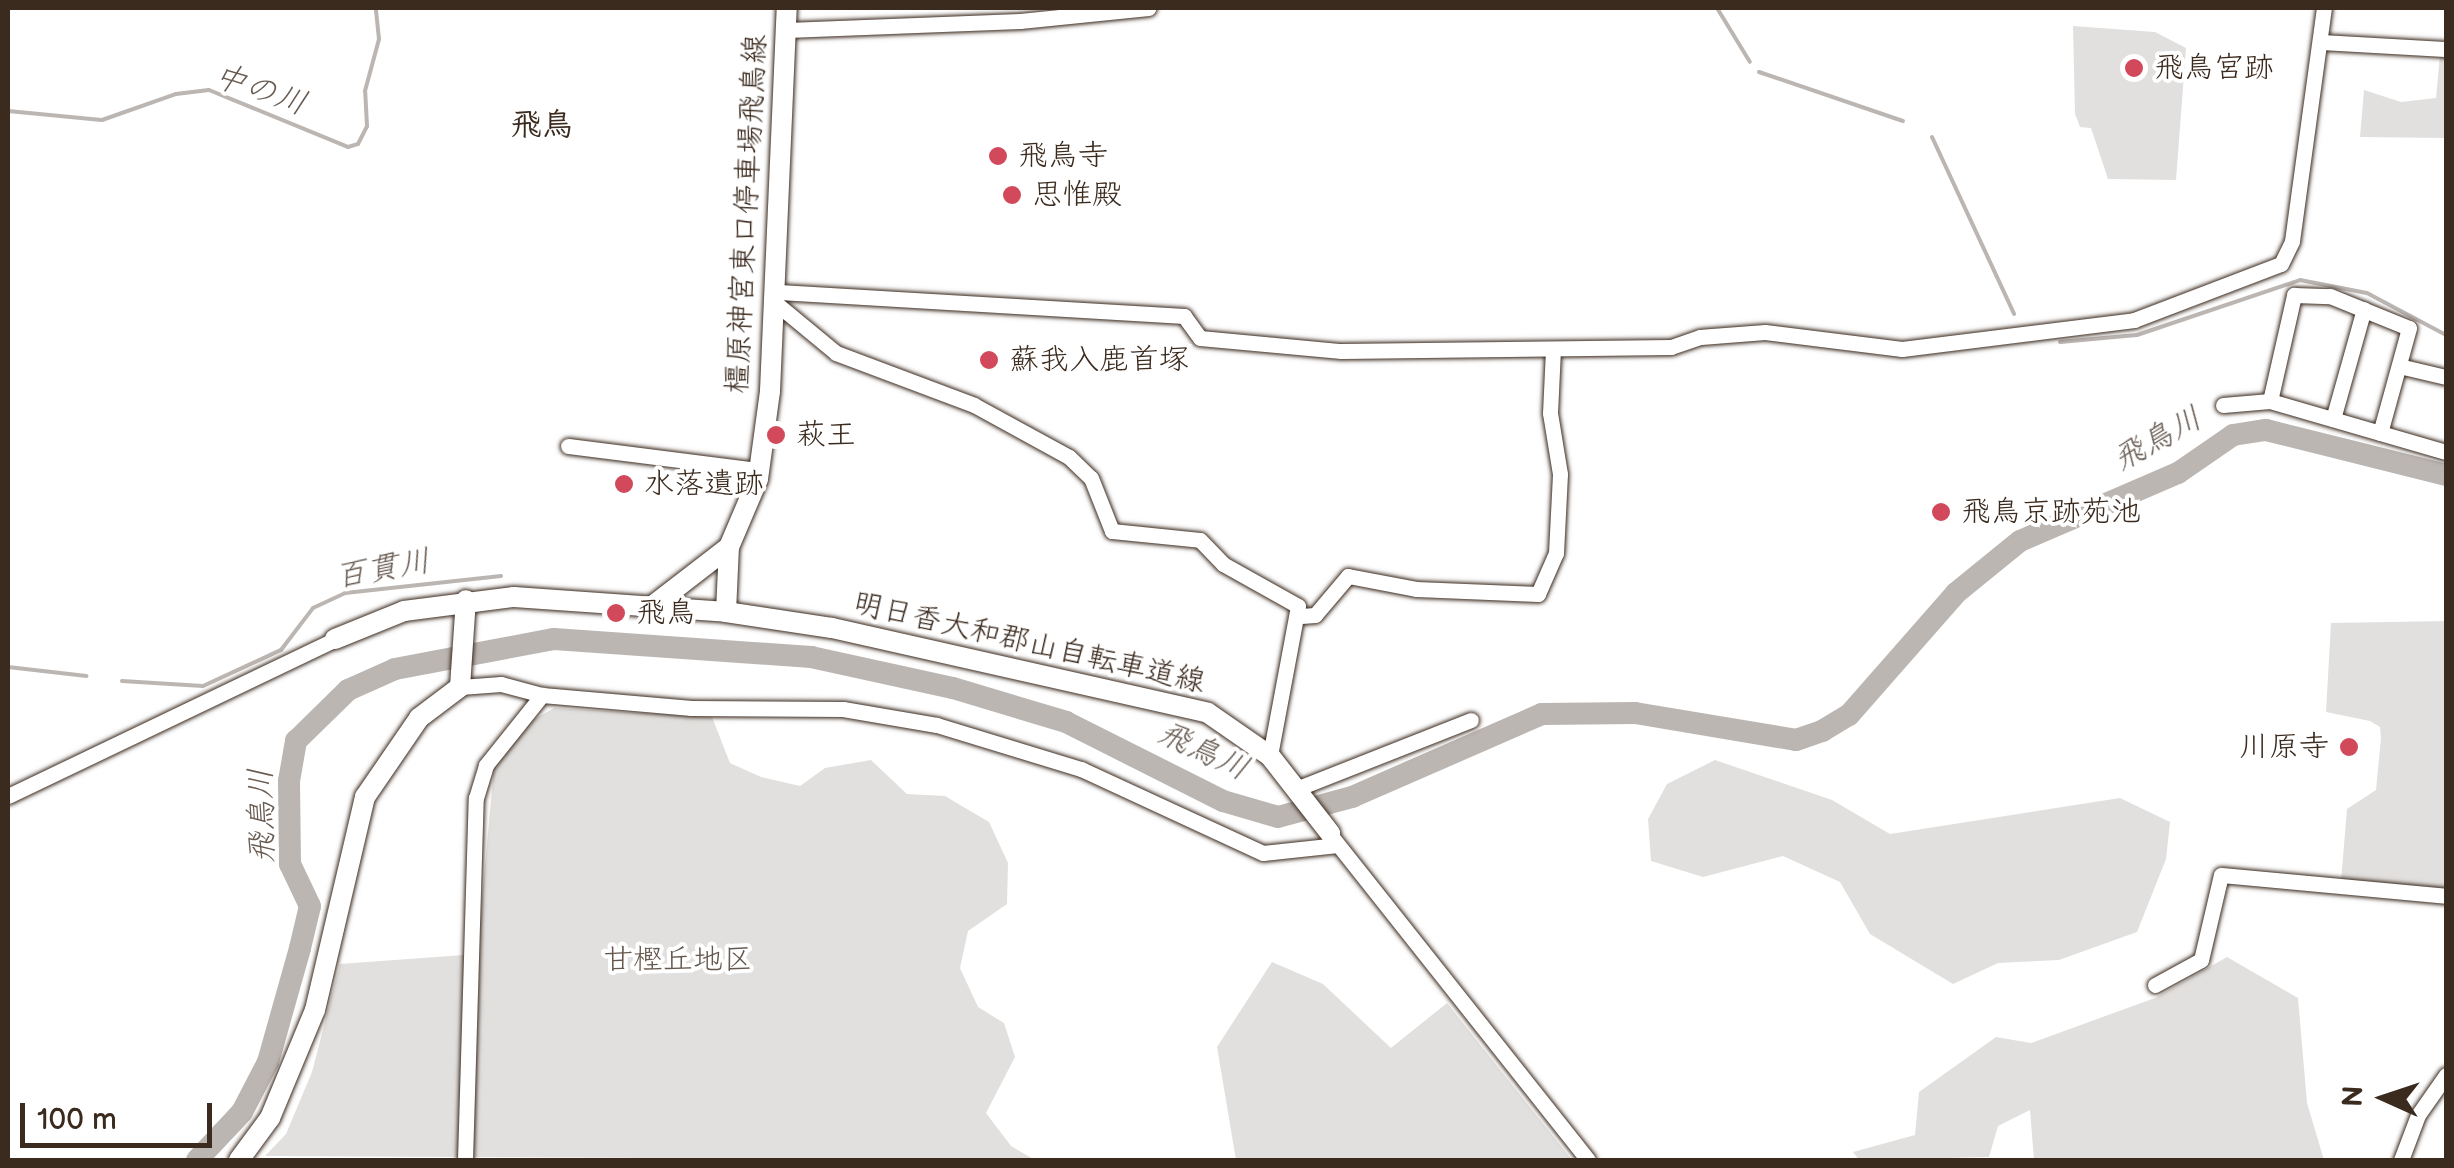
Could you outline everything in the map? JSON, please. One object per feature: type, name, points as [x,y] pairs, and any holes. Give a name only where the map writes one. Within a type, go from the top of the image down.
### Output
[{"type":"main road","name":"橿原神宮東口停車場飛鳥線","points":[[726,612],[729,546],[758,470],[779,298],[787,8]]},
{"type":"main road","points":[[650,608],[729,546]]},
{"type":"main road","points":[[245,1159],[292,1073],[315,1010],[365,796],[419,718],[461,681],[466,600]]},
{"type":"main road","points":[[335,639],[372,620],[466,600],[726,612]]},
{"type":"main road","name":"明日香大和郡山自転車道線","points":[[726,612],[1019,666],[1208,714],[1270,756],[1334,839]]},
{"type":"street","points":[[787,30],[942,24],[1148,8]]},
{"type":"street","points":[[779,298],[1184,316],[1200,338],[1342,350],[1671,347],[1700,337],[1765,332],[1902,350],[2134,320],[2281,264],[2292,240],[2324,8]]},
{"type":"street","points":[[2320,42],[2446,49]]},
{"type":"street","points":[[2270,401],[2294,295],[2330,296],[2409,328],[2380,433]]},
{"type":"street","points":[[779,298],[836,353],[974,405],[1068,457],[1092,478],[1112,530],[1200,540],[1223,564],[1292,602],[1301,616],[1270,756]]},
{"type":"street","points":[[2334,419],[2364,309]]},
{"type":"street","points":[[1301,616],[1315,615],[1348,576],[1416,590],[1538,594],[1557,534],[1553,350]]},
{"type":"street","points":[[2398,366],[2446,377]]},
{"type":"street","points":[[2223,404],[2270,401],[2446,452]]},
{"type":"street","points":[[568,446],[758,470]]},
{"type":"street","points":[[8,796],[335,639]]},
{"type":"street","points":[[461,681],[501,684],[542,695],[754,712],[843,709],[937,725],[1081,769],[1264,853],[1334,839],[1588,1160]]},
{"type":"street","points":[[464,1160],[476,798],[486,765],[542,695]]},
{"type":"street","points":[[1294,786],[1471,720]]},
{"type":"street","points":[[2155,985],[2201,960],[2222,875],[2446,896]]},
{"type":"street","points":[[2400,1160],[2418,1115],[2446,1075]]},
{"type":"green space","points":[[2073,26],[2155,32],[2186,48],[2176,180],[2108,179],[2091,128],[2080,127],[2075,114]]},
{"type":"green space","points":[[2440,55],[2446,55],[2446,138],[2360,137],[2364,90],[2401,102],[2436,98]]},
{"type":"green space","points":[[2446,621],[2446,890],[2341,881],[2347,809],[2376,790],[2381,738],[2380,727],[2370,721],[2326,712],[2331,623]]},
{"type":"green space","name":"甘樫丘地区","points":[[554,708],[712,717],[730,763],[761,777],[800,786],[825,768],[871,760],[907,794],[945,796],[989,822],[1008,863],[1007,904],[968,931],[960,968],[978,1007],[1004,1023],[1015,1057],[986,1113],[1011,1146],[1035,1160],[265,1156],[286,1134],[312,1072],[340,964],[477,954],[494,767],[528,723]]},
{"type":"green space","points":[[1715,760],[1832,800],[1890,834],[2120,798],[2170,822],[2166,859],[2137,932],[2059,960],[1998,963],[1953,984],[1870,934],[1840,882],[1783,856],[1703,877],[1651,861],[1648,819],[1667,784]]},
{"type":"green space","points":[[2227,957],[2298,998],[2307,1103],[2324,1160],[2034,1160],[2030,1110],[1998,1126],[1989,1157],[1859,1160],[1853,1152],[1915,1135],[1919,1092],[1996,1037],[2031,1043],[2155,998]]},
{"type":"green space","points":[[1272,962],[1323,984],[1391,1048],[1447,1003],[1572,1160],[1236,1160],[1217,1047]]},
{"type":"waterway","name":"中の川","points":[[8,111],[102,120],[176,94],[209,90],[348,147],[358,144],[367,126],[365,91],[379,39],[376,8]]},
{"type":"waterway","points":[[1717,8],[1750,62]]},
{"type":"waterway","points":[[1759,72],[1903,121]]},
{"type":"waterway","points":[[1932,137],[2014,314]]},
{"type":"waterway","points":[[2060,342],[2137,335],[2300,280],[2367,293],[2446,335]]},
{"type":"waterway","name":"飛鳥川","points":[[197,1160],[242,1112],[268,1062],[310,906],[290,864],[289,781],[296,741],[348,690],[395,669],[554,639],[811,657],[953,688],[1066,722],[1223,801],[1278,817],[1352,797],[1542,714],[1635,713],[1796,740],[1822,731],[1849,715],[1956,593],[2020,541],[2178,473],[2233,435],[2266,430],[2446,475]]},
{"type":"waterway","name":"百貫川","points":[[122,681],[203,686],[281,650],[313,608],[345,593],[501,576]]},
{"type":"waterway","name":"百貫川","points":[[8,667],[86,676]]},
{"type":"place","name":"飛鳥宮跡","points":[[2134,68]]},
{"type":"place","name":"飛鳥寺","points":[[998,156]]},
{"type":"place","name":"思惟殿","points":[[1012,195]]},
{"type":"place","name":"蘇我入鹿首塚","points":[[989,360]]},
{"type":"place","name":"萩王","points":[[776,435]]},
{"type":"place","name":"水落遺跡","points":[[624,484]]},
{"type":"place","name":"飛鳥京跡苑池","points":[[1941,512]]},
{"type":"place","name":"飛鳥","points":[[616,613]]},
{"type":"place","name":"川原寺","points":[[2349,747]]},
{"type":"district","name":"飛鳥","points":[[542,126]]}]
